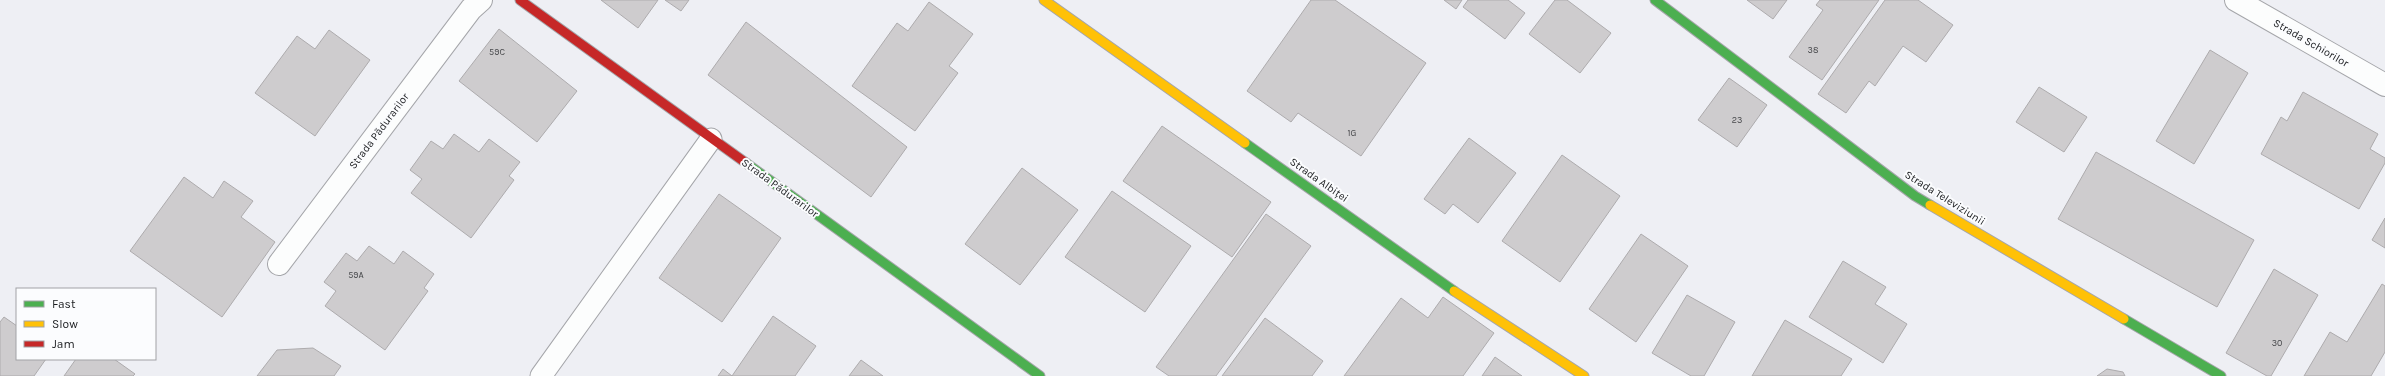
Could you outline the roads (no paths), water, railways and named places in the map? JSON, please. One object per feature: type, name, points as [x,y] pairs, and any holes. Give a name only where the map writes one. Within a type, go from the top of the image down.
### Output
[{"type":"street","name":"Strada Pădurarilor","points":[[279,264],[471,9],[481,0]]},
{"type":"street","name":"Strada Pădurarilor","points":[[520,0],[1040,376]]},
{"type":"street","name":"Strada Albiței","points":[[1044,0],[1447,286],[1584,376]]},
{"type":"street","name":"Strada Televiziunii","points":[[1655,0],[1915,196],[2221,376]]},
{"type":"street","name":"Strada Schiorilor","points":[[2236,0],[2385,85]]},
{"type":"lane","points":[[541,376],[712,139]]}]
